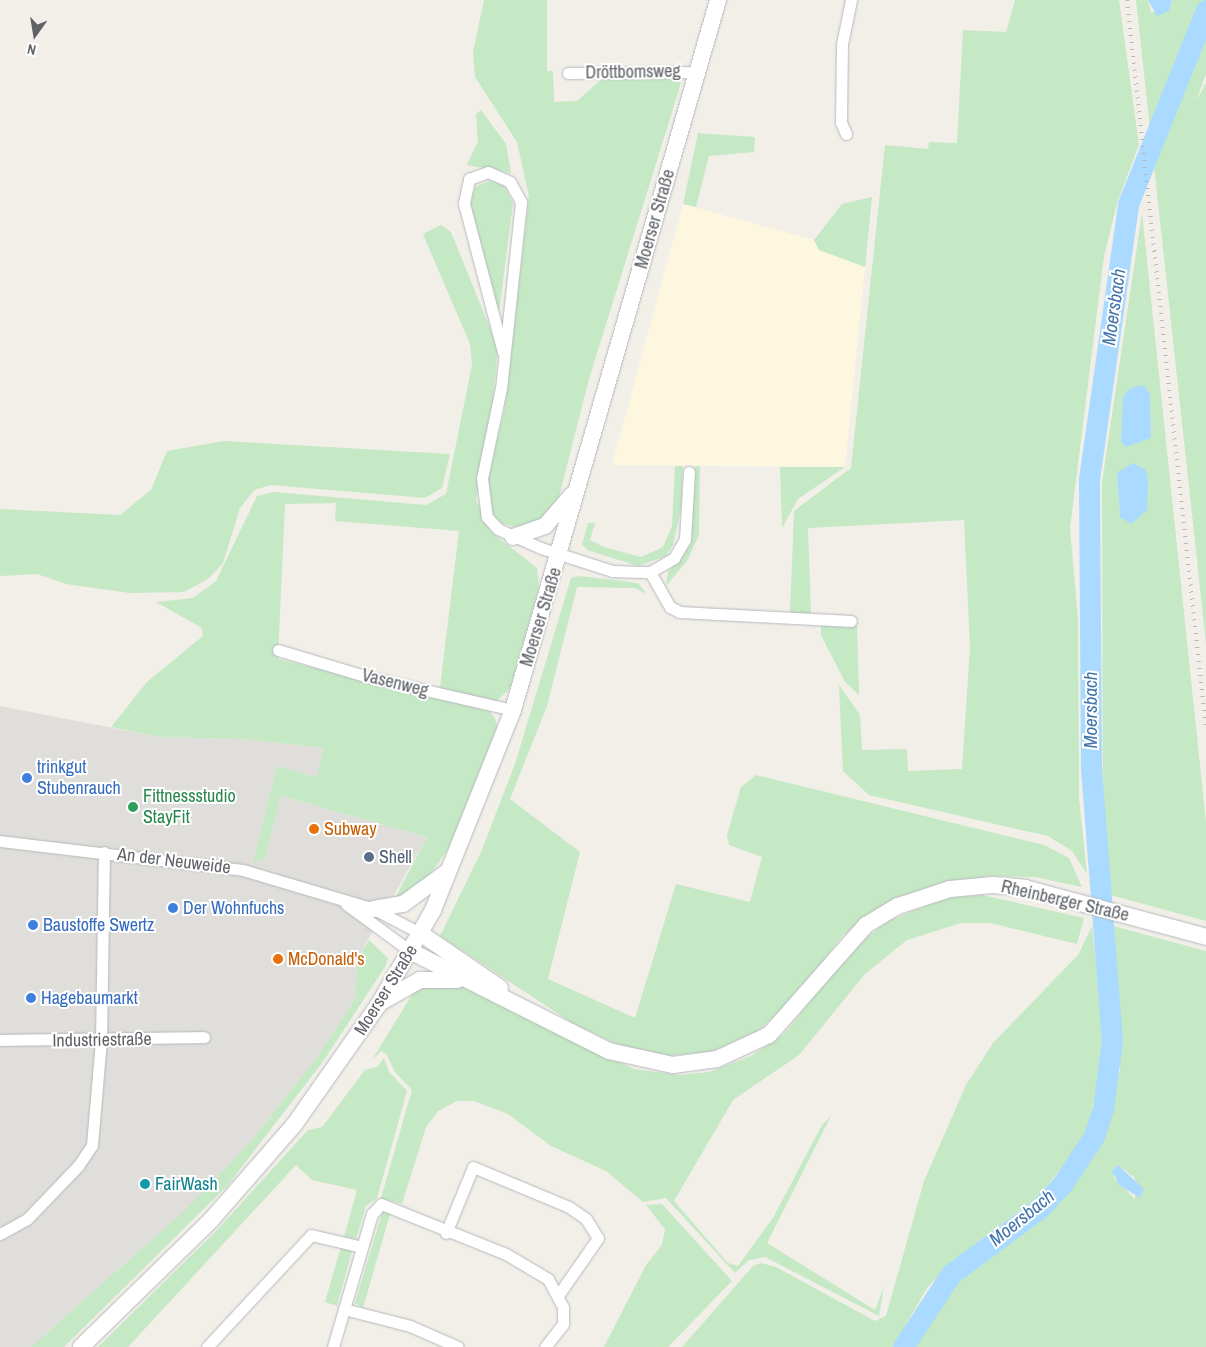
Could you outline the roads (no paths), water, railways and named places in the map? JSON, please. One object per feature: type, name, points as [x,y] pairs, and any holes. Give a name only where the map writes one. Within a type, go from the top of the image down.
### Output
[{"type":"main road","name":"Moerser Straße","points":[[81,1347],[246,1183],[303,1114],[379,1004],[420,933],[449,871],[513,710],[560,554],[718,0]]},
{"type":"main road","points":[[513,537],[545,526],[579,485]]},
{"type":"main road","points":[[374,909],[403,904],[449,871]]},
{"type":"main road","name":"Rheinberger Straße","points":[[410,951],[470,982],[520,1003],[609,1051],[653,1063],[696,1064],[734,1054],[769,1035],[793,1013],[850,940],[898,906],[950,889],[993,885],[1059,898],[1201,936]]},
{"type":"main road","name":"Rheinberger Straße","points":[[420,933],[520,1003]]},
{"type":"main road","points":[[379,1004],[420,980],[438,976],[470,982]]},
{"type":"street","points":[[846,134],[841,122],[842,44],[851,0]]},
{"type":"street","name":"Dröttbomsweg","points":[[568,73],[697,72]]},
{"type":"street","name":"Moerser Straße","points":[[504,352],[464,203],[469,179],[488,172],[510,182],[522,202],[495,428],[482,478],[482,506],[498,529],[513,537],[612,571],[650,572]]},
{"type":"street","points":[[689,472],[685,539],[674,558],[650,572],[670,607],[680,612],[851,621]]},
{"type":"street","name":"Vasenweg","points":[[278,650],[368,677],[513,710]]},
{"type":"street","name":"An der Neuweide","points":[[0,841],[243,870],[344,902],[374,909],[420,933]]},
{"type":"street","points":[[0,1234],[27,1219],[78,1166],[92,1145],[101,1041],[104,852]]},
{"type":"street","name":"An der Neuweide","points":[[344,902],[410,951]]},
{"type":"street","name":"Industriestraße","points":[[0,1040],[101,1041],[204,1037]]},
{"type":"street","points":[[446,1233],[474,1167],[568,1207],[586,1219],[598,1238],[559,1294]]},
{"type":"street","points":[[333,1347],[362,1247],[377,1205],[446,1233],[506,1254],[548,1279],[559,1294],[563,1324],[545,1347]]},
{"type":"street","points":[[207,1347],[311,1235],[362,1247]]},
{"type":"street","points":[[344,1309],[410,1326],[458,1347]]},
{"type":"water","points":[[1148,0],[1172,0],[1169,11],[1157,16]]},
{"type":"water","points":[[1143,385],[1150,394],[1151,438],[1126,447],[1121,442],[1123,397],[1131,388]]},
{"type":"water","points":[[1133,463],[1146,470],[1148,479],[1147,510],[1131,524],[1120,517],[1117,473]]},
{"type":"water","points":[[1118,1165],[1144,1189],[1140,1198],[1119,1185],[1112,1171]]},
{"type":"waterway","name":"Moersbach","points":[[903,1347],[951,1274],[1039,1209],[1063,1183],[1094,1136],[1103,1109],[1112,1041],[1091,769],[1089,479],[1128,204],[1206,10]]},
{"type":"railway","points":[[1127,0],[1206,728]]},
{"type":"place","name":"trinkgut Stubenrauch","points":[[27,778]]},
{"type":"place","name":"Fittnessstudio StayFit","points":[[133,807]]},
{"type":"place","name":"Subway","points":[[314,829]]},
{"type":"place","name":"Shell","points":[[369,857]]},
{"type":"place","name":"Der Wohnfuchs","points":[[173,908]]},
{"type":"place","name":"Baustoffe Swertz","points":[[33,925]]},
{"type":"place","name":"McDonald's","points":[[278,959]]},
{"type":"place","name":"Hagebaumarkt","points":[[31,998]]},
{"type":"place","name":"FairWash","points":[[145,1184]]}]
